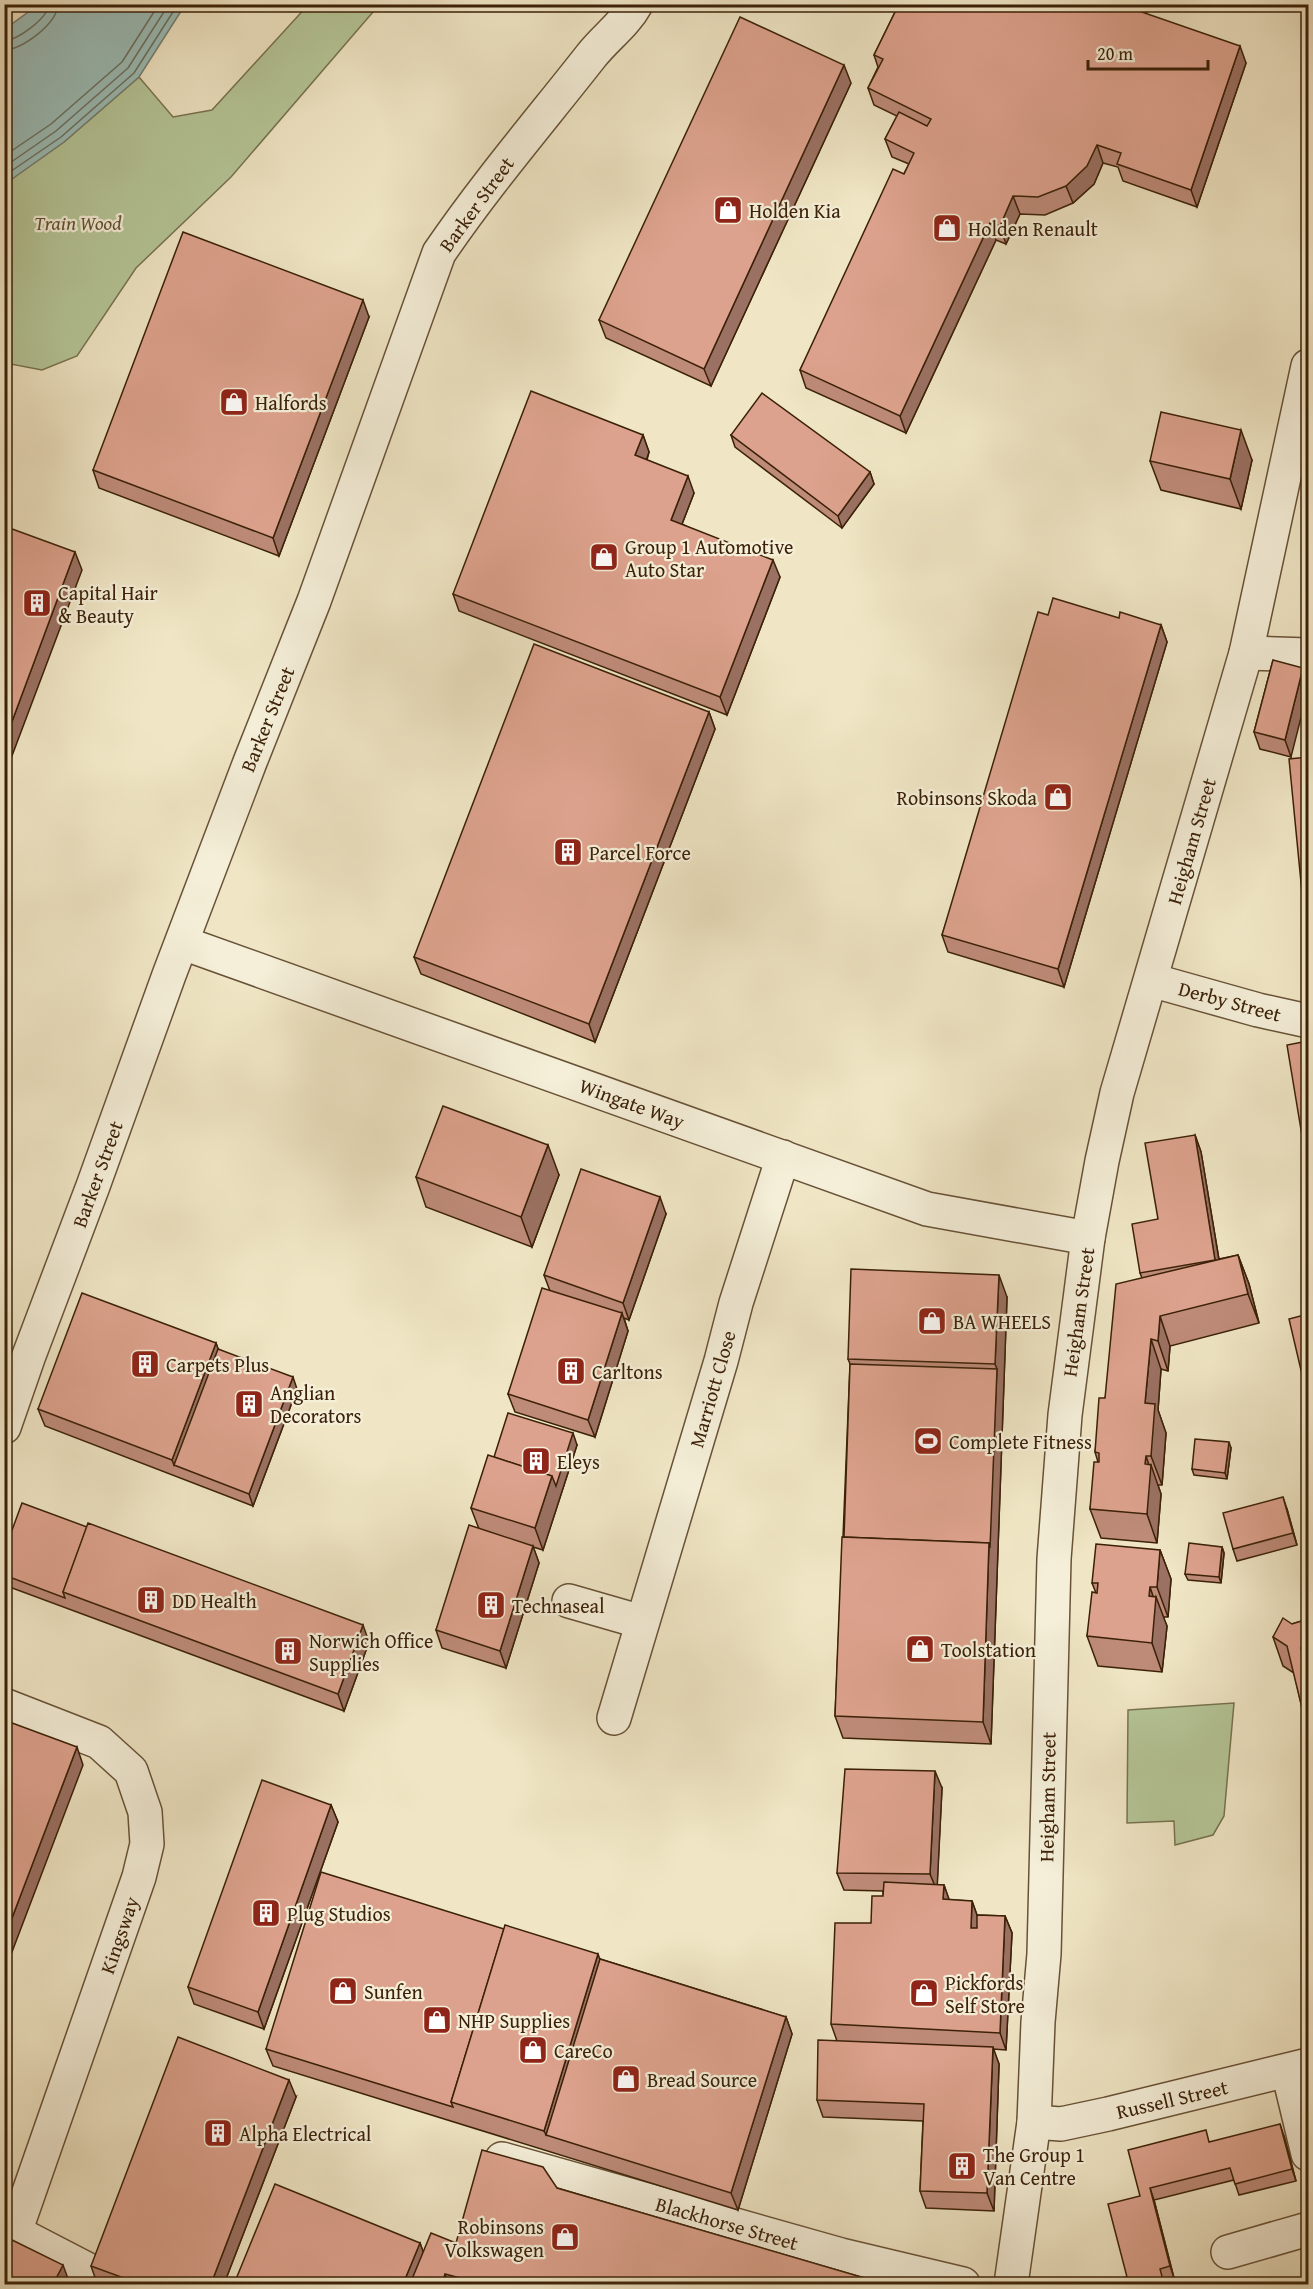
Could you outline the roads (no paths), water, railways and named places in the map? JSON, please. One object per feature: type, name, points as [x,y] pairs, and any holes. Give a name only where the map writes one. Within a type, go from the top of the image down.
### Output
[{"type":"street","name":"Barker Street","points":[[596,48],[605,4]]},
{"type":"street","name":"Barker Street","points":[[4,1427],[250,762],[314,601],[440,253],[472,204],[596,48],[632,13],[636,4]]},
{"type":"street","name":"Heigham Street","points":[[1011,2284],[1034,2122],[1038,2022],[1044,1954],[1054,1559],[1065,1415],[1088,1238],[1117,1093],[1246,653],[1308,366]]},
{"type":"street","points":[[1246,653],[1308,655]]},
{"type":"street","name":"Wingate Way","points":[[183,943],[927,1209],[1088,1238]]},
{"type":"street","name":"Derby Street","points":[[1151,980],[1258,1010],[1308,1020]]},
{"type":"street","name":"Marriott Close","points":[[614,1718],[723,1355],[736,1303],[783,1157]]},
{"type":"street","points":[[569,1601],[642,1622]]},
{"type":"street","name":"Kingsway","points":[[4,1705],[99,1742],[131,1771],[145,1812],[147,1844],[139,1877],[10,2229],[96,2274]]},
{"type":"street","points":[[1298,2068],[1308,2154]]},
{"type":"street","name":"Russell Street","points":[[1034,2122],[1061,2124],[1298,2068]]},
{"type":"street","name":"Blackhorse Street","points":[[492,2156],[841,2255],[963,2284]]},
{"type":"street","points":[[1228,2252],[1308,2229]]},
{"type":"water","points":[[38,5],[185,5],[139,77],[64,142],[5,184],[5,29]]},
{"type":"place","name":"Holden Kia","points":[[728,210]]},
{"type":"place","name":"Holden Renault","points":[[947,228]]},
{"type":"place","name":"Halfords","points":[[234,402]]},
{"type":"place","name":"Group 1 Automotive Auto Star","points":[[604,557]]},
{"type":"place","name":"Capital Hair & Beauty","points":[[37,603]]},
{"type":"place","name":"Robinsons Skoda","points":[[1058,797]]},
{"type":"place","name":"Parcel Force","points":[[568,852]]},
{"type":"place","name":"BA WHEELS","points":[[932,1321]]},
{"type":"place","name":"Carpets Plus","points":[[145,1364]]},
{"type":"place","name":"Carltons","points":[[571,1371]]},
{"type":"place","name":"Anglian Decorators","points":[[249,1404]]},
{"type":"place","name":"Complete Fitness","points":[[928,1441]]},
{"type":"place","name":"Eleys","points":[[536,1461]]},
{"type":"place","name":"DD Health","points":[[151,1600]]},
{"type":"place","name":"Technaseal","points":[[491,1605]]},
{"type":"place","name":"Toolstation","points":[[920,1649]]},
{"type":"place","name":"Norwich Office Supplies","points":[[288,1651]]},
{"type":"place","name":"Plug Studios","points":[[266,1913]]},
{"type":"place","name":"Sunfen","points":[[343,1991]]},
{"type":"place","name":"Pickfords Self Store","points":[[924,1993]]},
{"type":"place","name":"NHP Supplies","points":[[437,2020]]},
{"type":"place","name":"CareCo","points":[[533,2050]]},
{"type":"place","name":"Bread Source","points":[[626,2079]]},
{"type":"place","name":"Alpha Electrical","points":[[218,2133]]},
{"type":"place","name":"The Group 1 Van Centre","points":[[962,2166]]},
{"type":"place","name":"Robinsons Volkswagen","points":[[565,2237]]},
{"type":"park label","name":"Train Wood","points":[[78,222]]}]
